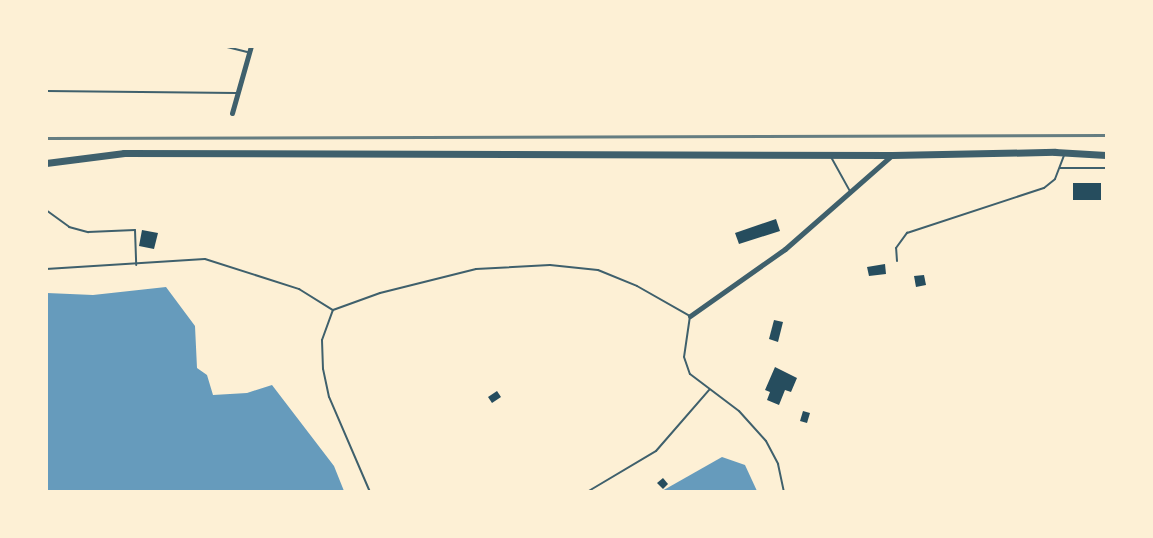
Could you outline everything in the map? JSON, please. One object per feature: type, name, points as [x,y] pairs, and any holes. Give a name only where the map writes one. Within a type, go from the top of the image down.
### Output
[{"type":"street","points":[[232,113],[250,50]]},
{"type":"street","points":[[46,163],[124,153],[892,155],[1065,152],[1107,155]]},
{"type":"street","points":[[690,316],[729,291],[852,194],[892,155]]},
{"type":"lane","points":[[223,46],[250,50]]},
{"type":"lane","points":[[46,91],[239,93]]},
{"type":"lane","points":[[897,261],[896,248],[907,233],[1026,197],[1055,179],[1065,152]]},
{"type":"lane","points":[[830,155],[852,194]]},
{"type":"lane","points":[[1060,168],[1107,168]]},
{"type":"lane","points":[[46,210],[69,227],[88,232],[135,230],[136,265]]},
{"type":"lane","points":[[46,269],[136,265],[178,258],[213,260],[299,289],[333,310]]},
{"type":"lane","points":[[370,492],[329,397],[323,369],[322,340],[333,310],[380,293],[476,269],[550,265],[598,270],[637,286],[690,316],[684,357],[690,374],[739,411],[766,441],[778,464],[784,492]]},
{"type":"lane","points":[[587,492],[656,451],[709,390]]},
{"type":"water","points":[[166,287],[195,326],[197,368],[207,375],[213,395],[247,393],[272,385],[334,466],[344,491],[47,491],[47,293],[93,295]]},
{"type":"water","points":[[722,457],[745,465],[757,491],[662,491]]},
{"type":"building","points":[[1073,183],[1101,183],[1101,200],[1073,200]]},
{"type":"building","points":[[776,219],[780,231],[739,244],[735,233]]},
{"type":"building","points":[[142,230],[158,233],[154,249],[139,246]]},
{"type":"building","points":[[885,264],[886,274],[869,276],[867,267]]},
{"type":"building","points":[[924,275],[926,285],[916,287],[914,276]]},
{"type":"building","points":[[774,320],[783,322],[778,342],[769,339]]},
{"type":"building","points":[[775,367],[797,378],[791,392],[785,390],[779,405],[767,400],[770,392],[765,390]]},
{"type":"building","points":[[497,391],[501,397],[492,403],[488,397]]},
{"type":"building","points":[[803,411],[810,413],[807,423],[800,421]]},
{"type":"building","points":[[663,478],[668,484],[663,489],[657,483]]},
{"type":"railway","points":[[46,138],[1106,135]]}]
